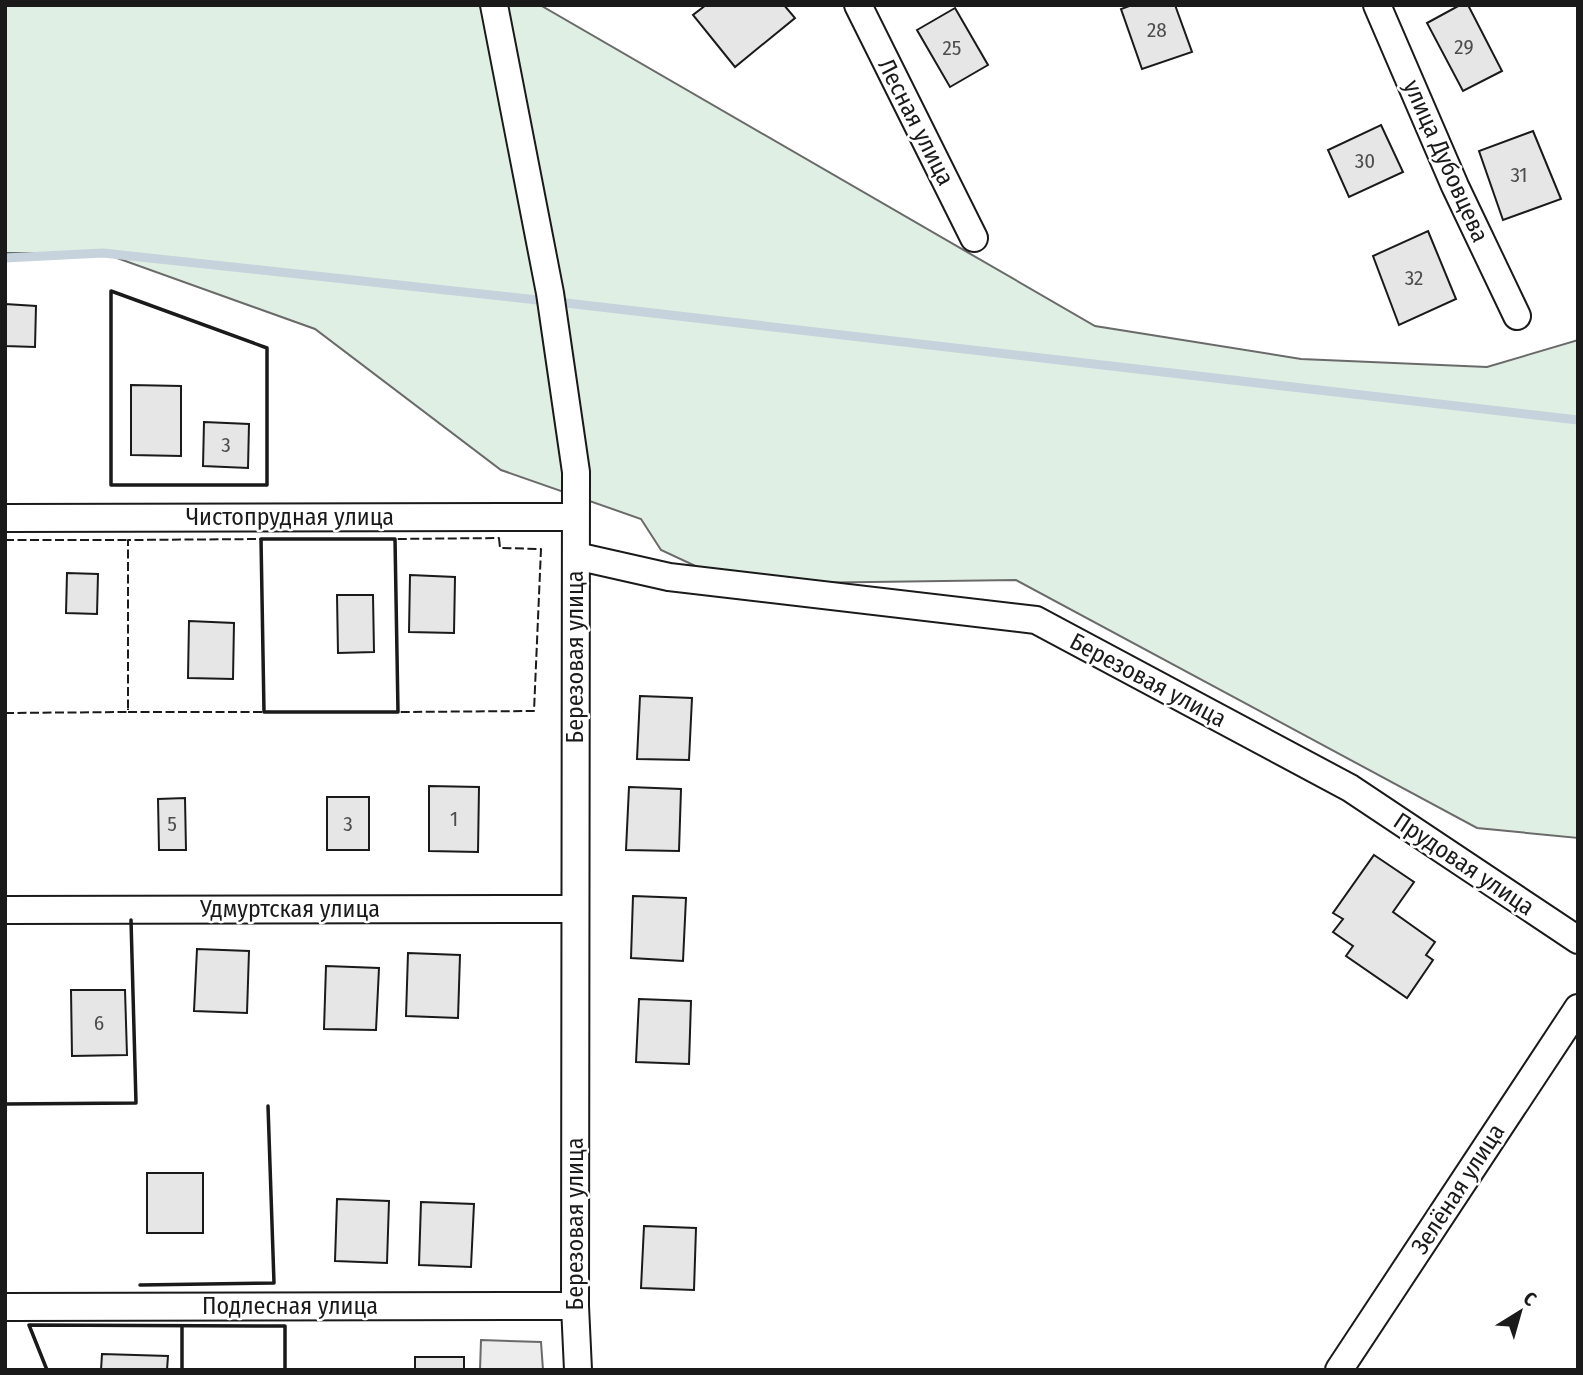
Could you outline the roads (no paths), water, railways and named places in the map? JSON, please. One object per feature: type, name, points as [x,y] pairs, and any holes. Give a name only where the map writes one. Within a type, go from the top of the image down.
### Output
[{"type":"street","points":[[494,5],[550,293],[576,472],[576,556]]},
{"type":"street","name":"Лесная улица","points":[[858,5],[975,239]]},
{"type":"street","name":"улица Дубовцева","points":[[1377,5],[1455,186],[1517,316]]},
{"type":"street","name":"Чистопрудная улица","points":[[5,518],[575,517]]},
{"type":"street","name":"Березовая улица","points":[[578,1370],[575,1306],[574,909],[576,556],[669,578],[1036,620],[1350,788]]},
{"type":"street","name":"Прудовая улица","points":[[1350,788],[1578,940]]},
{"type":"street","name":"Удмуртская улица","points":[[5,910],[574,909]]},
{"type":"street","name":"Зелёная улица","points":[[1339,1370],[1578,1008]]},
{"type":"street","name":"Подлесная улица","points":[[5,1307],[575,1306]]},
{"type":"waterway","points":[[5,258],[103,253],[547,301]]},
{"type":"waterway","points":[[566,303],[1578,420]]}]
